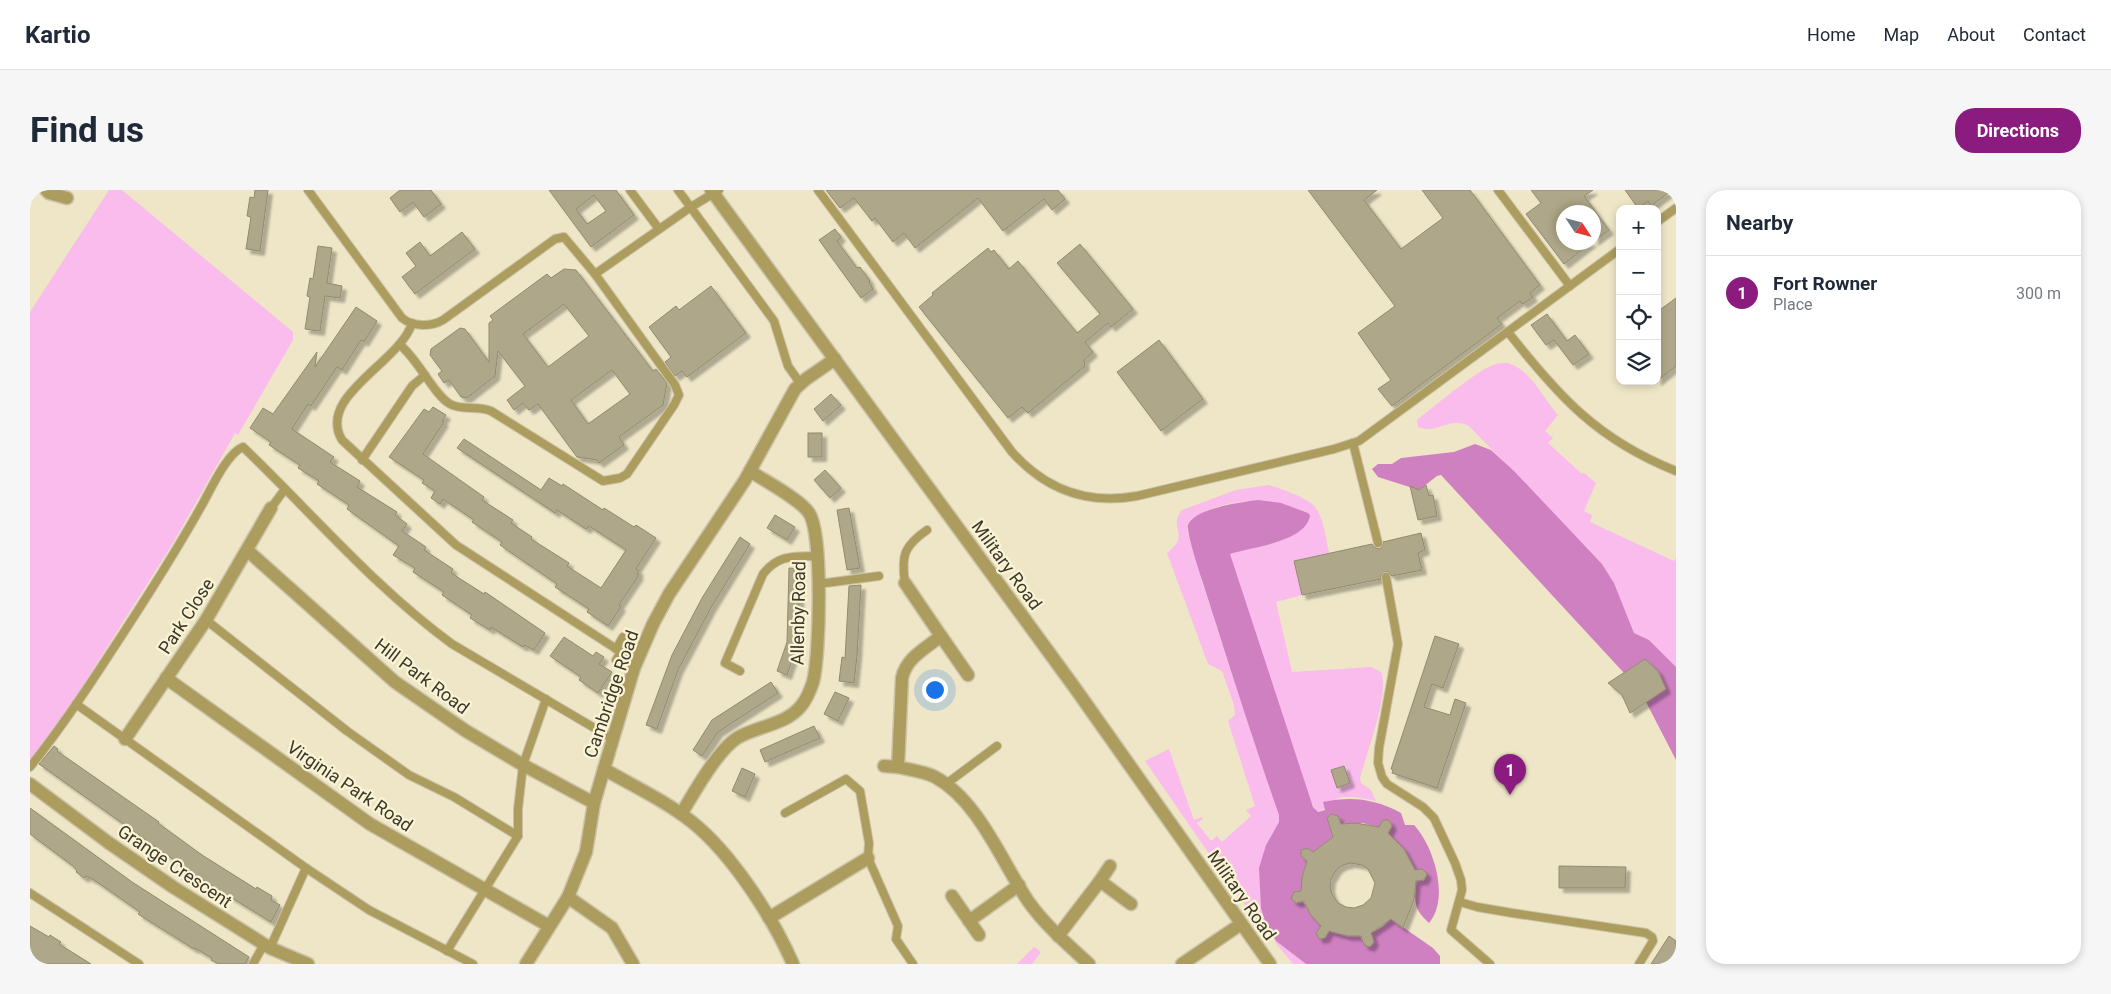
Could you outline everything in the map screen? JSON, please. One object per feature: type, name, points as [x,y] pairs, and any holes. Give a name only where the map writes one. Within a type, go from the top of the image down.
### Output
[{"type":"street","points":[[46,190],[49,193],[67,198]]},
{"type":"street","name":"Military Road","points":[[714,191],[1075,688],[1270,964]]},
{"type":"street","name":"Cambridge Road","points":[[526,964],[568,897],[586,852],[594,802],[636,662],[669,594],[750,471],[800,384],[835,359]]},
{"type":"street","name":"Allenby Road","points":[[680,814],[731,743],[742,736],[793,714],[807,699],[813,682],[818,644],[818,584],[815,528],[809,512],[799,503],[750,471]]},
{"type":"street","name":"Park Close","points":[[125,739],[206,620],[248,551],[271,508]]},
{"type":"street","name":"Hill Park Road","points":[[248,551],[395,682],[466,731],[523,765],[594,802]]},
{"type":"street","points":[[905,583],[968,675]]},
{"type":"street","points":[[898,767],[904,669],[916,655],[941,636]]},
{"type":"street","name":"Virginia Park Road","points":[[166,678],[370,824],[549,926]]},
{"type":"street","points":[[884,766],[923,772],[946,784],[966,804],[1038,914],[1058,936],[1089,964]]},
{"type":"street","points":[[604,769],[697,826],[722,853],[769,918],[794,964]]},
{"type":"street","name":"Grange Crescent","points":[[30,784],[133,859],[267,946],[308,964]]},
{"type":"street","points":[[769,918],[868,858]]},
{"type":"street","points":[[1058,936],[1110,866]]},
{"type":"street","points":[[1100,880],[1130,904]]},
{"type":"street","points":[[970,921],[1019,885]]},
{"type":"street","points":[[952,896],[979,934]]},
{"type":"street","points":[[568,897],[612,928],[633,964]]},
{"type":"street","points":[[1182,964],[1241,924]]},
{"type":"lane","points":[[308,190],[400,316],[412,323],[427,325],[439,322],[560,237],[568,240],[595,274],[675,385],[679,394],[674,405],[633,467],[624,476],[606,481],[599,480],[491,411],[450,404],[400,345]]},
{"type":"lane","points":[[630,190],[659,229]]},
{"type":"lane","points":[[678,190],[774,322],[788,366],[800,384]]},
{"type":"lane","points":[[818,190],[1007,446],[1031,471],[1060,490],[1092,498],[1133,496],[1353,443],[1370,433],[1619,250]]},
{"type":"lane","points":[[1498,190],[1570,286]]},
{"type":"lane","points":[[595,274],[714,191]]},
{"type":"lane","points":[[1661,219],[1676,208]]},
{"type":"lane","points":[[412,323],[400,345],[355,388],[344,402],[337,417],[340,437],[362,460],[456,545],[636,662]]},
{"type":"lane","points":[[1508,332],[1541,374],[1589,423],[1625,447],[1676,471]]},
{"type":"lane","points":[[362,460],[412,386],[425,375]]},
{"type":"lane","points":[[1353,443],[1378,543]]},
{"type":"lane","points":[[30,766],[76,704],[178,547],[223,468],[237,449],[243,447],[370,574],[427,625],[452,644],[614,739]]},
{"type":"lane","points":[[271,508],[285,489]]},
{"type":"lane","points":[[905,583],[903,567],[908,547],[927,530]]},
{"type":"lane","points":[[740,671],[725,663],[763,574],[770,564],[780,559],[816,556]]},
{"type":"lane","points":[[818,584],[878,576]]},
{"type":"lane","points":[[1386,577],[1398,644],[1379,748],[1380,771],[1382,777],[1392,788],[1419,804],[1434,818],[1461,880],[1460,902],[1451,930],[1490,964]]},
{"type":"lane","points":[[206,620],[347,731],[409,775],[454,797],[518,836]]},
{"type":"lane","points":[[616,660],[623,638]]},
{"type":"lane","points":[[447,951],[518,836],[518,809],[523,765],[546,699]]},
{"type":"lane","points":[[76,704],[306,868],[370,910],[473,964]]},
{"type":"lane","points":[[946,784],[998,746]]},
{"type":"lane","points":[[785,813],[846,779],[860,791],[868,843],[868,858],[898,926],[896,939],[913,964]]},
{"type":"lane","points":[[253,964],[267,946],[306,868]]},
{"type":"lane","points":[[30,893],[138,964]]},
{"type":"lane","points":[[1460,902],[1512,913],[1646,933],[1653,941],[1639,964]]},
{"type":"shaded area","points":[[109,190],[122,190],[293,332],[293,340],[238,435],[235,433],[173,543],[75,698],[50,736],[30,761],[30,312]]},
{"type":"shaded area","points":[[1508,363],[1530,378],[1558,415],[1545,431],[1553,438],[1548,443],[1582,474],[1584,473],[1596,483],[1584,511],[1592,515],[1590,522],[1674,561],[1676,558],[1676,667],[1649,640],[1634,633],[1614,583],[1602,564],[1470,427],[1463,424],[1450,423],[1432,429],[1418,427],[1417,420],[1479,372],[1497,364]]},
{"type":"shaded area","points":[[1475,444],[1491,450],[1515,472],[1602,564],[1614,583],[1634,633],[1649,640],[1676,667],[1676,760],[1646,702],[1665,689],[1658,671],[1645,659],[1624,673],[1441,475],[1419,490],[1378,477],[1372,469],[1378,464],[1392,464],[1401,458],[1454,452]]},
{"type":"shaded area","points":[[1268,485],[1300,497],[1315,507],[1323,523],[1329,553],[1295,561],[1302,595],[1276,602],[1292,672],[1371,667],[1381,672],[1383,682],[1380,709],[1360,778],[1361,783],[1371,790],[1376,801],[1344,797],[1335,800],[1317,812],[1311,802],[1229,554],[1277,541],[1310,515],[1279,505],[1264,502],[1248,502],[1219,506],[1191,520],[1187,530],[1200,575],[1279,815],[1279,822],[1266,845],[1266,924],[1272,935],[1270,937],[1255,920],[1145,761],[1169,749],[1194,820],[1202,817],[1203,819],[1197,823],[1211,841],[1217,836],[1222,842],[1251,816],[1246,810],[1255,806],[1228,721],[1235,715],[1234,705],[1222,671],[1208,664],[1167,553],[1178,541],[1177,522],[1182,510],[1236,490]]},
{"type":"shaded area","points":[[1258,500],[1281,503],[1310,515],[1307,524],[1299,532],[1289,537],[1264,546],[1230,554],[1313,807],[1318,812],[1325,810],[1323,802],[1354,799],[1373,802],[1401,813],[1405,825],[1414,825],[1428,846],[1437,873],[1439,887],[1435,913],[1429,923],[1417,908],[1415,899],[1415,881],[1424,880],[1427,874],[1422,869],[1414,871],[1404,849],[1388,833],[1392,826],[1389,820],[1383,820],[1379,828],[1363,823],[1341,824],[1338,816],[1332,814],[1327,818],[1333,837],[1313,852],[1307,848],[1301,850],[1301,856],[1307,861],[1302,877],[1302,891],[1294,892],[1321,926],[1319,939],[1325,938],[1329,931],[1348,936],[1360,936],[1364,944],[1371,933],[1391,919],[1433,948],[1440,956],[1440,964],[1306,964],[1276,941],[1266,924],[1261,908],[1259,868],[1266,845],[1279,822],[1279,815],[1198,568],[1188,529],[1192,519],[1199,514],[1231,504]]},
{"type":"shaded area","points":[[1276,941],[1306,964],[1293,964]]},
{"type":"shaded area","points":[[1034,947],[1041,952],[1032,964],[1017,964]]},
{"type":"building","points":[[255,190],[268,190],[260,251],[246,249],[251,217],[247,216],[250,197],[254,198]]},
{"type":"building","points":[[400,190],[431,190],[441,204],[424,217],[413,202],[400,212],[390,198]]},
{"type":"building","points":[[549,190],[616,190],[634,215],[591,247]],"holes":[[[594,195],[606,211],[587,224],[576,209]]]},
{"type":"building","points":[[826,190],[1058,190],[1065,199],[1052,210],[1044,199],[1003,231],[978,198],[915,248],[904,233],[893,242],[875,218],[872,221],[854,198],[840,208]]},
{"type":"building","points":[[1308,190],[1377,190],[1364,200],[1401,249],[1443,218],[1422,190],[1470,190],[1540,285],[1530,293],[1533,297],[1523,304],[1520,301],[1497,318],[1502,324],[1392,406],[1378,389],[1391,380],[1358,333],[1395,306]]},
{"type":"building","points":[[1531,190],[1593,190],[1584,196],[1591,205],[1556,205],[1556,250],[1582,250],[1564,264],[1526,214],[1541,203]]},
{"type":"building","points":[[1625,190],[1672,190],[1652,205],[1648,201],[1642,205],[1636,205]]},
{"type":"building","points":[[1601,219],[1609,230],[1601,236]]},
{"type":"building","points":[[835,229],[841,237],[837,241],[857,268],[860,267],[870,281],[873,289],[861,298],[819,240]]},
{"type":"building","points":[[462,232],[475,249],[415,294],[402,277],[416,266],[406,253],[420,242],[430,256]]},
{"type":"building","points":[[1080,244],[1133,309],[1111,327],[1108,323],[1085,342],[1093,352],[1084,360],[1085,366],[1028,413],[1022,407],[1008,418],[919,307],[933,295],[932,293],[988,248],[991,252],[994,250],[1009,269],[1018,261],[1077,333],[1100,314],[1057,263]]},
{"type":"building","points":[[318,246],[332,248],[327,283],[342,286],[340,298],[325,296],[320,331],[305,329],[310,297],[307,296],[310,278],[313,279]]},
{"type":"building","points":[[564,269],[576,270],[653,371],[656,369],[667,383],[663,405],[619,437],[624,445],[599,463],[597,460],[577,457],[538,404],[529,410],[523,403],[514,410],[507,400],[525,386],[498,351],[495,376],[467,398],[461,397],[449,380],[444,383],[438,374],[442,371],[430,355],[431,349],[460,328],[465,329],[489,362],[489,323],[493,320],[490,316],[547,274],[551,278]],"holes":[[[564,304],[589,336],[548,367],[523,334]],[[612,370],[630,394],[588,424],[571,400]]]},
{"type":"building","points":[[711,286],[746,333],[687,377],[682,371],[675,376],[665,362],[671,357],[649,327],[676,306],[679,310]]},
{"type":"building","points":[[1676,298],[1676,366],[1661,378],[1661,340],[1661,309]]},
{"type":"building","points":[[356,307],[377,321],[364,342],[361,340],[342,370],[337,367],[311,406],[308,404],[292,429],[334,457],[330,462],[360,481],[357,487],[397,512],[395,515],[407,524],[402,531],[426,547],[424,550],[453,569],[451,573],[484,594],[485,592],[545,633],[534,650],[524,645],[523,647],[491,627],[490,630],[470,618],[472,615],[442,595],[444,592],[413,572],[415,568],[393,555],[399,546],[347,509],[349,505],[317,484],[319,481],[298,468],[300,465],[269,445],[271,442],[250,428],[263,408],[273,414],[317,352],[315,367]]},
{"type":"building","points":[[1547,314],[1567,341],[1575,335],[1589,354],[1573,365],[1554,340],[1546,345],[1531,325]]},
{"type":"building","points":[[1159,340],[1203,399],[1161,431],[1117,372]]},
{"type":"building","points":[[831,394],[841,405],[823,421],[814,409]]},
{"type":"building","points":[[433,407],[446,415],[442,421],[444,422],[423,454],[484,497],[482,500],[513,520],[511,523],[532,537],[531,539],[569,563],[567,566],[601,588],[626,550],[589,526],[586,529],[557,510],[555,513],[457,448],[464,439],[541,490],[549,478],[562,486],[563,484],[603,510],[604,508],[656,538],[636,569],[639,571],[637,574],[639,575],[619,605],[621,607],[608,626],[587,612],[589,609],[555,587],[557,584],[500,545],[502,542],[472,522],[474,520],[443,499],[440,504],[431,498],[435,491],[422,483],[424,480],[389,457],[424,409],[429,412]]},
{"type":"building","points":[[808,433],[822,433],[822,457],[808,457]]},
{"type":"building","points":[[825,470],[841,488],[830,498],[814,480]]},
{"type":"building","points":[[1426,485],[1429,496],[1433,495],[1437,516],[1418,520],[1410,486],[1419,490]]},
{"type":"building","points":[[849,508],[860,568],[847,570],[837,510]]},
{"type":"building","points":[[775,515],[795,527],[787,540],[767,528]]},
{"type":"building","points":[[1421,533],[1425,550],[1418,553],[1422,570],[1392,576],[1385,572],[1381,575],[1381,579],[1302,595],[1294,561],[1372,544],[1379,549],[1382,547],[1383,542]]},
{"type":"building","points":[[740,537],[750,544],[712,606],[678,670],[657,729],[646,725],[672,655],[702,598]]},
{"type":"building","points":[[789,568],[800,569],[798,643],[787,675],[777,671],[787,642]]},
{"type":"building","points":[[861,585],[854,683],[839,681],[842,657],[845,658],[849,586]]},
{"type":"building","points":[[1435,636],[1459,644],[1443,688],[1432,684],[1424,707],[1450,715],[1455,699],[1466,703],[1437,788],[1392,773],[1393,770],[1391,769]]},
{"type":"building","points":[[564,637],[593,656],[596,652],[604,657],[599,664],[612,672],[598,693],[579,680],[581,677],[550,656]]},
{"type":"building","points":[[1645,659],[1658,671],[1666,689],[1630,713],[1622,695],[1608,683]]},
{"type":"building","points":[[771,682],[778,693],[718,732],[702,756],[693,750],[712,720]]},
{"type":"building","points":[[835,692],[849,698],[838,721],[824,714]]},
{"type":"building","points":[[814,726],[820,738],[765,762],[760,750]]},
{"type":"building","points":[[54,746],[58,749],[57,751],[159,822],[202,855],[256,889],[257,887],[272,896],[271,900],[280,905],[271,922],[198,877],[39,764]]},
{"type":"building","points":[[1344,766],[1350,783],[1337,788],[1331,770]]},
{"type":"building","points":[[742,768],[755,774],[745,797],[732,791]]},
{"type":"building","points":[[30,808],[132,882],[249,957],[245,964],[219,964],[211,960],[212,958],[138,914],[140,912],[94,880],[86,876],[84,878],[76,872],[73,866],[30,834]]},
{"type":"building","points":[[1332,814],[1338,816],[1341,824],[1356,823],[1379,827],[1383,820],[1389,820],[1392,826],[1388,833],[1404,849],[1415,870],[1422,869],[1427,874],[1424,880],[1416,881],[1414,900],[1403,928],[1391,919],[1371,933],[1374,942],[1370,947],[1364,945],[1361,936],[1348,936],[1329,931],[1325,938],[1319,939],[1316,933],[1321,926],[1310,914],[1304,901],[1296,903],[1291,899],[1294,892],[1301,891],[1302,877],[1307,861],[1301,856],[1301,850],[1307,848],[1313,852],[1333,837],[1327,818]],"holes":[[[1351,863],[1362,865],[1368,869],[1375,883],[1371,898],[1363,905],[1354,908],[1346,907],[1338,903],[1332,894],[1330,887],[1331,879],[1337,869],[1343,865]]]},
{"type":"building","points":[[1559,866],[1626,867],[1625,888],[1559,888]]},
{"type":"building","points":[[30,926],[49,937],[50,935],[61,942],[59,944],[91,964],[42,964],[30,957]]},
{"type":"building","points":[[1669,936],[1676,941],[1676,964],[1651,964]]},
{"type":"place","name":"Fort Rowner","points":[[1510,795]]}]
